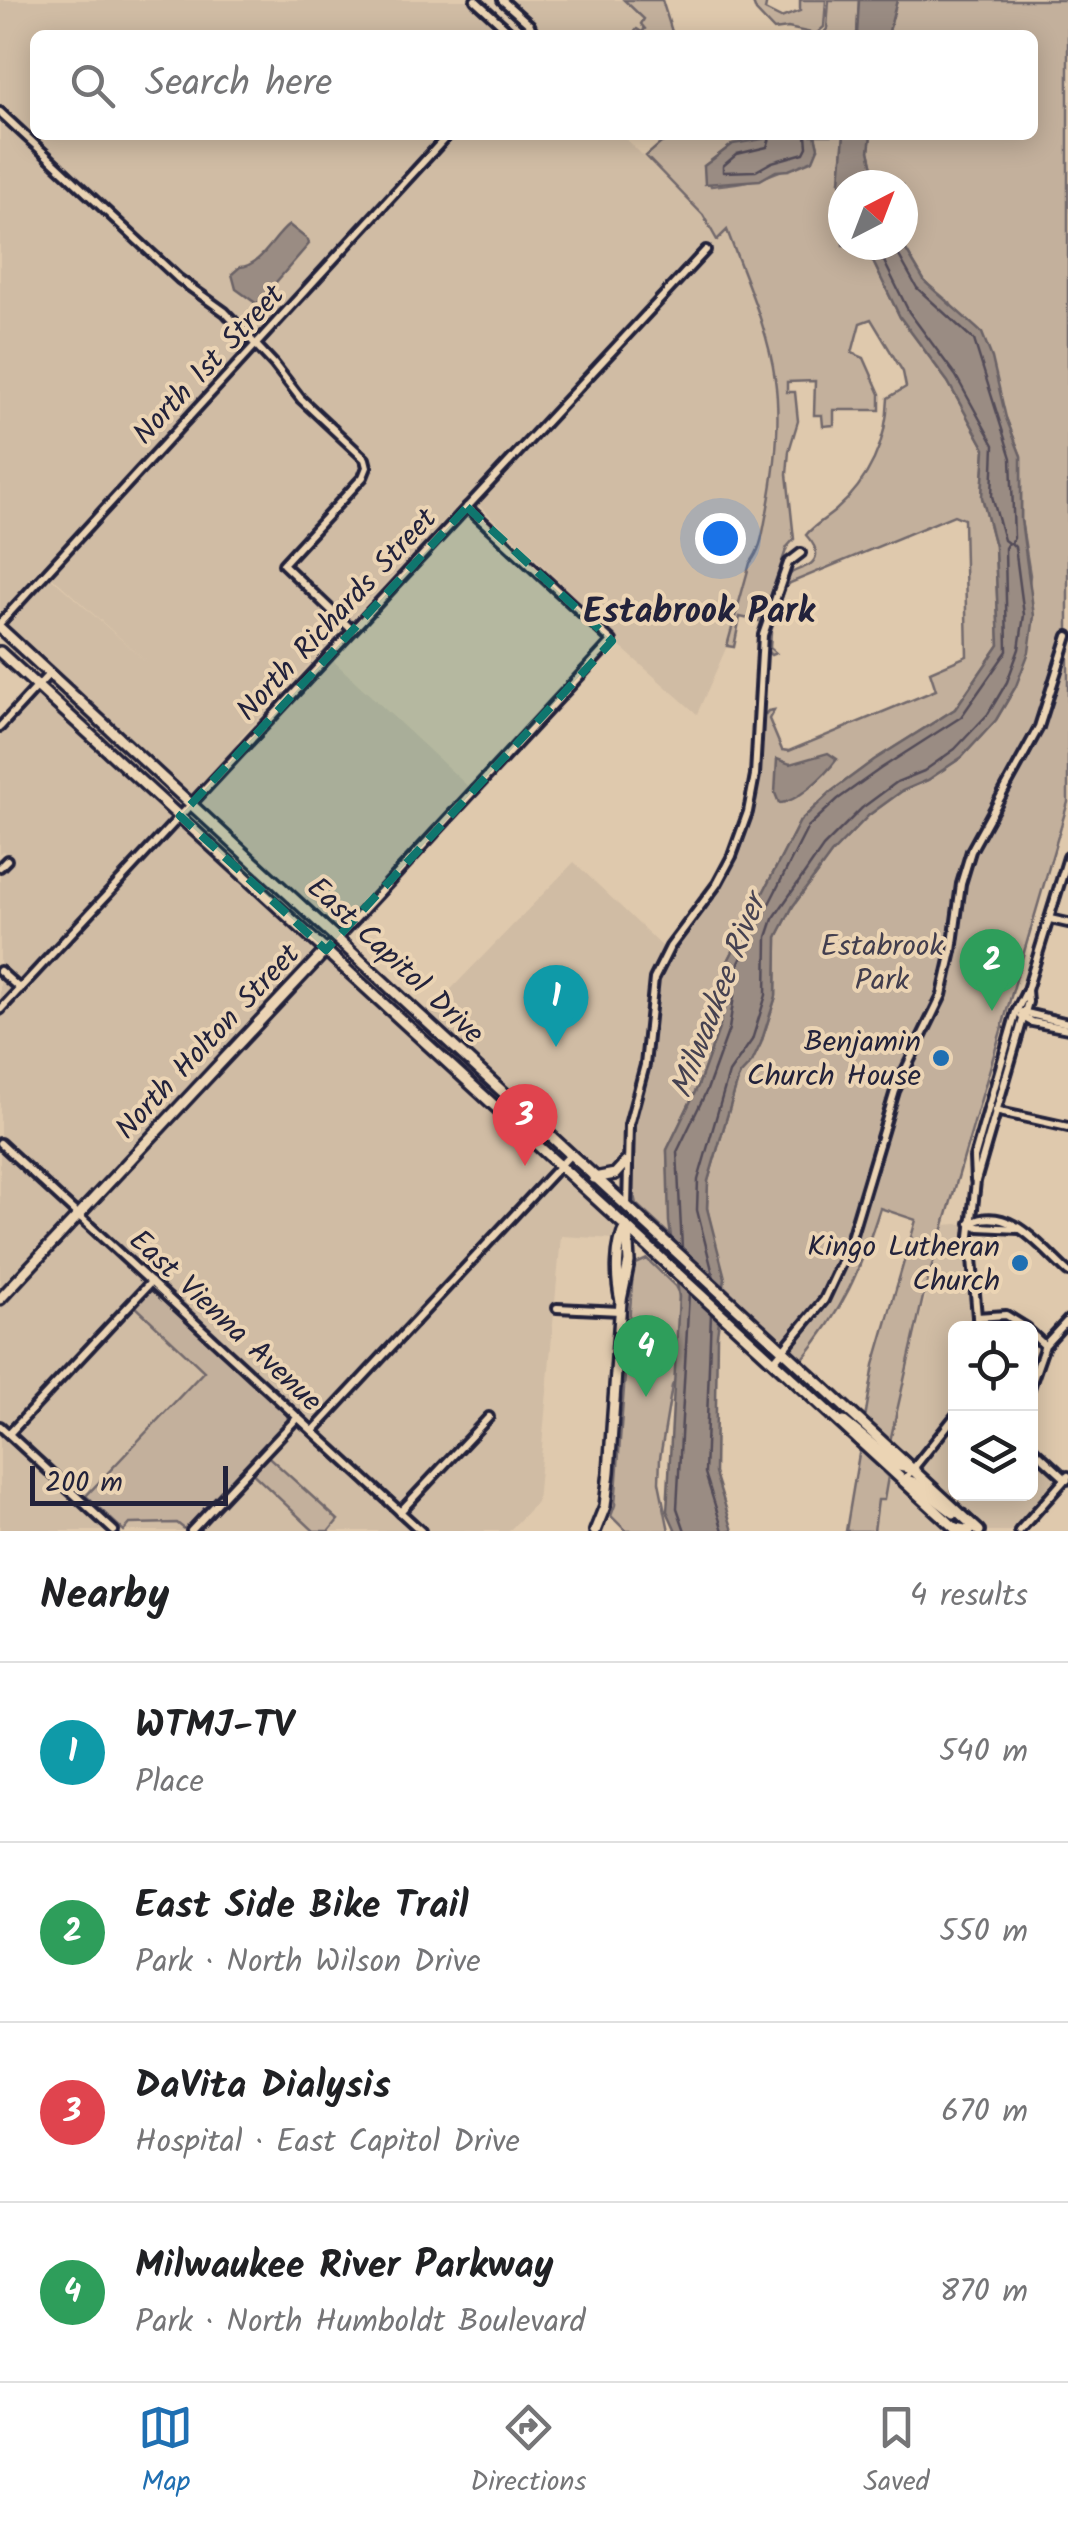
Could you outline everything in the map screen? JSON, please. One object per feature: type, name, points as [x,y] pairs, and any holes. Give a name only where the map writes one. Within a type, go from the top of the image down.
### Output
[{"type":"main road","name":"East Capitol Drive","points":[[0,626],[979,1531]]},
{"type":"main road","name":"East Capitol Drive","points":[[0,652],[956,1529]]},
{"type":"main road","name":"North Holton Street","points":[[0,1298],[336,939]]},
{"type":"main road","points":[[594,1178],[615,1174],[626,1162]]},
{"type":"main road","points":[[620,1306],[630,1262],[627,1209]]},
{"type":"main road","points":[[595,1531],[605,1506],[609,1472],[619,1266],[626,1226]]},
{"type":"main road","points":[[630,1262],[642,1252],[655,1253]]},
{"type":"main road","points":[[860,1422],[832,1405],[827,1411],[857,1429],[899,1466],[914,1469]]},
{"type":"main road","points":[[903,1480],[914,1482],[965,1518]]},
{"type":"main road","points":[[956,1529],[969,1531]]},
{"type":"street","points":[[476,0],[508,30]]},
{"type":"street","points":[[502,0],[532,30]]},
{"type":"street","points":[[0,112],[30,140]]},
{"type":"street","points":[[30,140],[179,278],[225,312],[301,399],[365,459],[364,477],[283,564],[352,630]]},
{"type":"street","name":"North 1st Street","points":[[0,626],[443,140]]},
{"type":"street","name":"North Richards Street","points":[[0,1010],[706,250]]},
{"type":"street","name":"North Holton Street","points":[[336,939],[612,641],[467,506]]},
{"type":"street","points":[[627,1209],[629,1125],[647,1055],[654,979],[670,947],[717,884],[748,812],[763,635],[788,563],[800,553]]},
{"type":"street","points":[[773,1362],[824,1300],[847,1250],[894,1090],[942,995],[961,884],[971,851],[1039,727],[1068,636]]},
{"type":"street","points":[[0,727],[49,674]]},
{"type":"street","points":[[978,1321],[971,1270],[974,1158],[993,1110],[1068,857]]},
{"type":"street","points":[[0,867],[6,860]]},
{"type":"street","points":[[1050,919],[1068,923]]},
{"type":"street","points":[[0,971],[20,990]]},
{"type":"street","points":[[1022,1014],[1048,1026],[1068,1026]]},
{"type":"street","points":[[993,1110],[1068,1127]]},
{"type":"street","name":"East Vienna Avenue","points":[[0,1143],[421,1531]]},
{"type":"street","points":[[313,1431],[570,1155]]},
{"type":"street","points":[[970,1223],[980,1218],[1001,1219],[1020,1229],[1068,1272]]},
{"type":"street","points":[[8,1434],[151,1282]]},
{"type":"street","points":[[557,1308],[620,1306]]},
{"type":"street","points":[[978,1317],[1006,1315],[1015,1321]]},
{"type":"street","points":[[1038,1365],[1045,1345],[1068,1320]]},
{"type":"street","points":[[1038,1339],[1045,1345]]},
{"type":"street","points":[[191,1531],[298,1417]]},
{"type":"street","points":[[400,1512],[489,1417]]},
{"type":"street","points":[[903,1480],[948,1425]]},
{"type":"street","points":[[0,1426],[114,1531]]},
{"type":"street","points":[[1018,1531],[1067,1478],[1038,1453]]},
{"type":"highlighted area","points":[[467,507],[612,641],[326,950],[180,816]]},
{"type":"shaded area","points":[[0,0],[474,0],[507,30],[30,30],[30,140],[627,140],[703,215],[717,239],[727,229],[760,317],[775,377],[777,405],[771,490],[758,554],[750,563],[727,646],[697,714],[616,643],[616,635],[468,495],[236,743],[242,748],[328,656],[473,791],[336,939],[184,799],[172,813],[316,948],[163,1115],[173,1123],[328,958],[616,1225],[615,1239],[561,1236],[537,1502],[509,1531],[0,1531],[0,873],[13,859],[3,851],[0,854],[0,735],[58,673],[3,623],[47,574],[150,665],[41,567],[0,615]]},
{"type":"shaded area","points":[[509,0],[659,0],[654,30],[538,30]]},
{"type":"shaded area","points":[[574,862],[664,948],[648,986],[643,1052],[623,1127],[619,1163],[616,1170],[603,1174],[427,1014]]},
{"type":"shaded area","points":[[970,1223],[977,1321],[948,1321],[948,1501],[1038,1501],[1038,1453],[1066,1478],[1019,1531],[874,1531],[878,1499],[884,1500],[883,1472],[890,1435],[944,1225]]},
{"type":"green space","points":[[624,0],[662,0],[671,30],[644,30],[644,19]]},
{"type":"green space","points":[[752,0],[767,0],[765,10],[781,18],[800,11],[800,0],[826,0],[821,30],[774,30],[756,11]]},
{"type":"green space","points":[[829,0],[859,0],[857,30],[827,29]]},
{"type":"green space","name":"Estabrook Park","points":[[897,0],[1068,0],[1068,802],[923,1297],[883,1472],[888,1477],[884,1500],[878,1500],[874,1531],[846,1531],[874,1365],[916,1220],[880,1208],[849,1289],[801,1361],[724,1286],[707,1208],[708,1181],[739,1076],[761,1043],[776,996],[777,937],[793,906],[831,854],[869,815],[962,757],[996,720],[1016,686],[1030,575],[1021,520],[1021,456],[950,303],[925,282],[912,260],[918,260],[918,170],[873,170],[869,151],[870,140],[1038,140],[1038,30],[889,30]]},
{"type":"green space","points":[[667,140],[757,140],[733,144],[704,166],[711,186],[768,176],[818,148],[816,140],[844,140],[841,170],[828,170],[828,260],[872,260],[900,317],[948,382],[985,449],[982,497],[995,546],[999,645],[955,709],[874,760],[800,821],[728,961],[720,1026],[698,1086],[667,1150],[671,1236],[636,1204],[633,1191],[634,1122],[651,1056],[656,987],[667,959],[724,881],[740,851],[753,810],[761,720],[774,710],[769,719],[782,750],[789,751],[936,690],[930,672],[967,656],[964,519],[954,515],[790,583],[771,631],[770,648],[776,653],[771,655],[765,649],[786,579],[816,555],[806,535],[848,499],[867,473],[880,445],[888,398],[906,387],[903,372],[871,319],[860,323],[852,353],[864,358],[880,394],[880,410],[834,410],[834,425],[823,426],[822,415],[814,415],[815,381],[787,382],[787,392],[795,392],[798,421],[787,474],[794,539],[787,547],[764,615],[759,621],[740,617],[734,647],[727,646],[750,563],[763,532],[770,496],[777,429],[772,360],[727,230],[717,240],[703,215],[646,156]]},
{"type":"green space","points":[[647,1259],[679,1294],[679,1373],[672,1386],[660,1458],[659,1482],[669,1531],[626,1531],[611,1516],[615,1505],[633,1271],[636,1264]]},
{"type":"green space","points":[[149,1291],[287,1415],[288,1420],[261,1450],[338,1520],[329,1531],[314,1531],[245,1466],[186,1530],[177,1523],[130,1524],[124,1531],[86,1496],[204,1371],[135,1306]]},
{"type":"water","points":[[859,0],[897,0],[889,30],[857,30]]},
{"type":"water","points":[[816,140],[818,148],[813,160],[760,180],[705,184],[704,166],[733,144]]},
{"type":"water","points":[[844,140],[870,140],[873,170],[841,170]]},
{"type":"water","points":[[289,225],[309,244],[257,304],[236,289],[232,274],[261,256]]},
{"type":"water","name":"Milwaukee River","points":[[872,260],[912,260],[925,282],[982,333],[992,358],[1006,418],[1021,456],[1021,520],[1034,616],[1029,652],[1016,686],[996,720],[962,757],[869,815],[831,854],[793,906],[777,937],[776,996],[761,1043],[752,1062],[739,1076],[708,1181],[707,1208],[725,1278],[717,1335],[715,1473],[733,1531],[676,1531],[667,1511],[679,1297],[669,1222],[667,1150],[698,1086],[720,1026],[728,961],[800,821],[874,760],[955,709],[999,645],[995,546],[982,497],[985,449],[948,382],[900,317]]},
{"type":"water","points":[[828,753],[837,759],[826,772],[802,793],[779,803],[775,793],[777,759],[790,764]]},
{"type":"place","name":"East Side Bike Trail","points":[[992,1011]]},
{"type":"place","name":"WTMJ-TV","points":[[556,1047]]},
{"type":"place","name":"Benjamin Church House","points":[[941,1058]]},
{"type":"place","name":"DaVita Dialysis","points":[[525,1166]]},
{"type":"place","name":"Kingo Lutheran Church","points":[[1020,1263]]},
{"type":"place","name":"Milwaukee River Parkway","points":[[646,1397]]},
{"type":"district","name":"Estabrook Park","points":[[699,610]]}]
